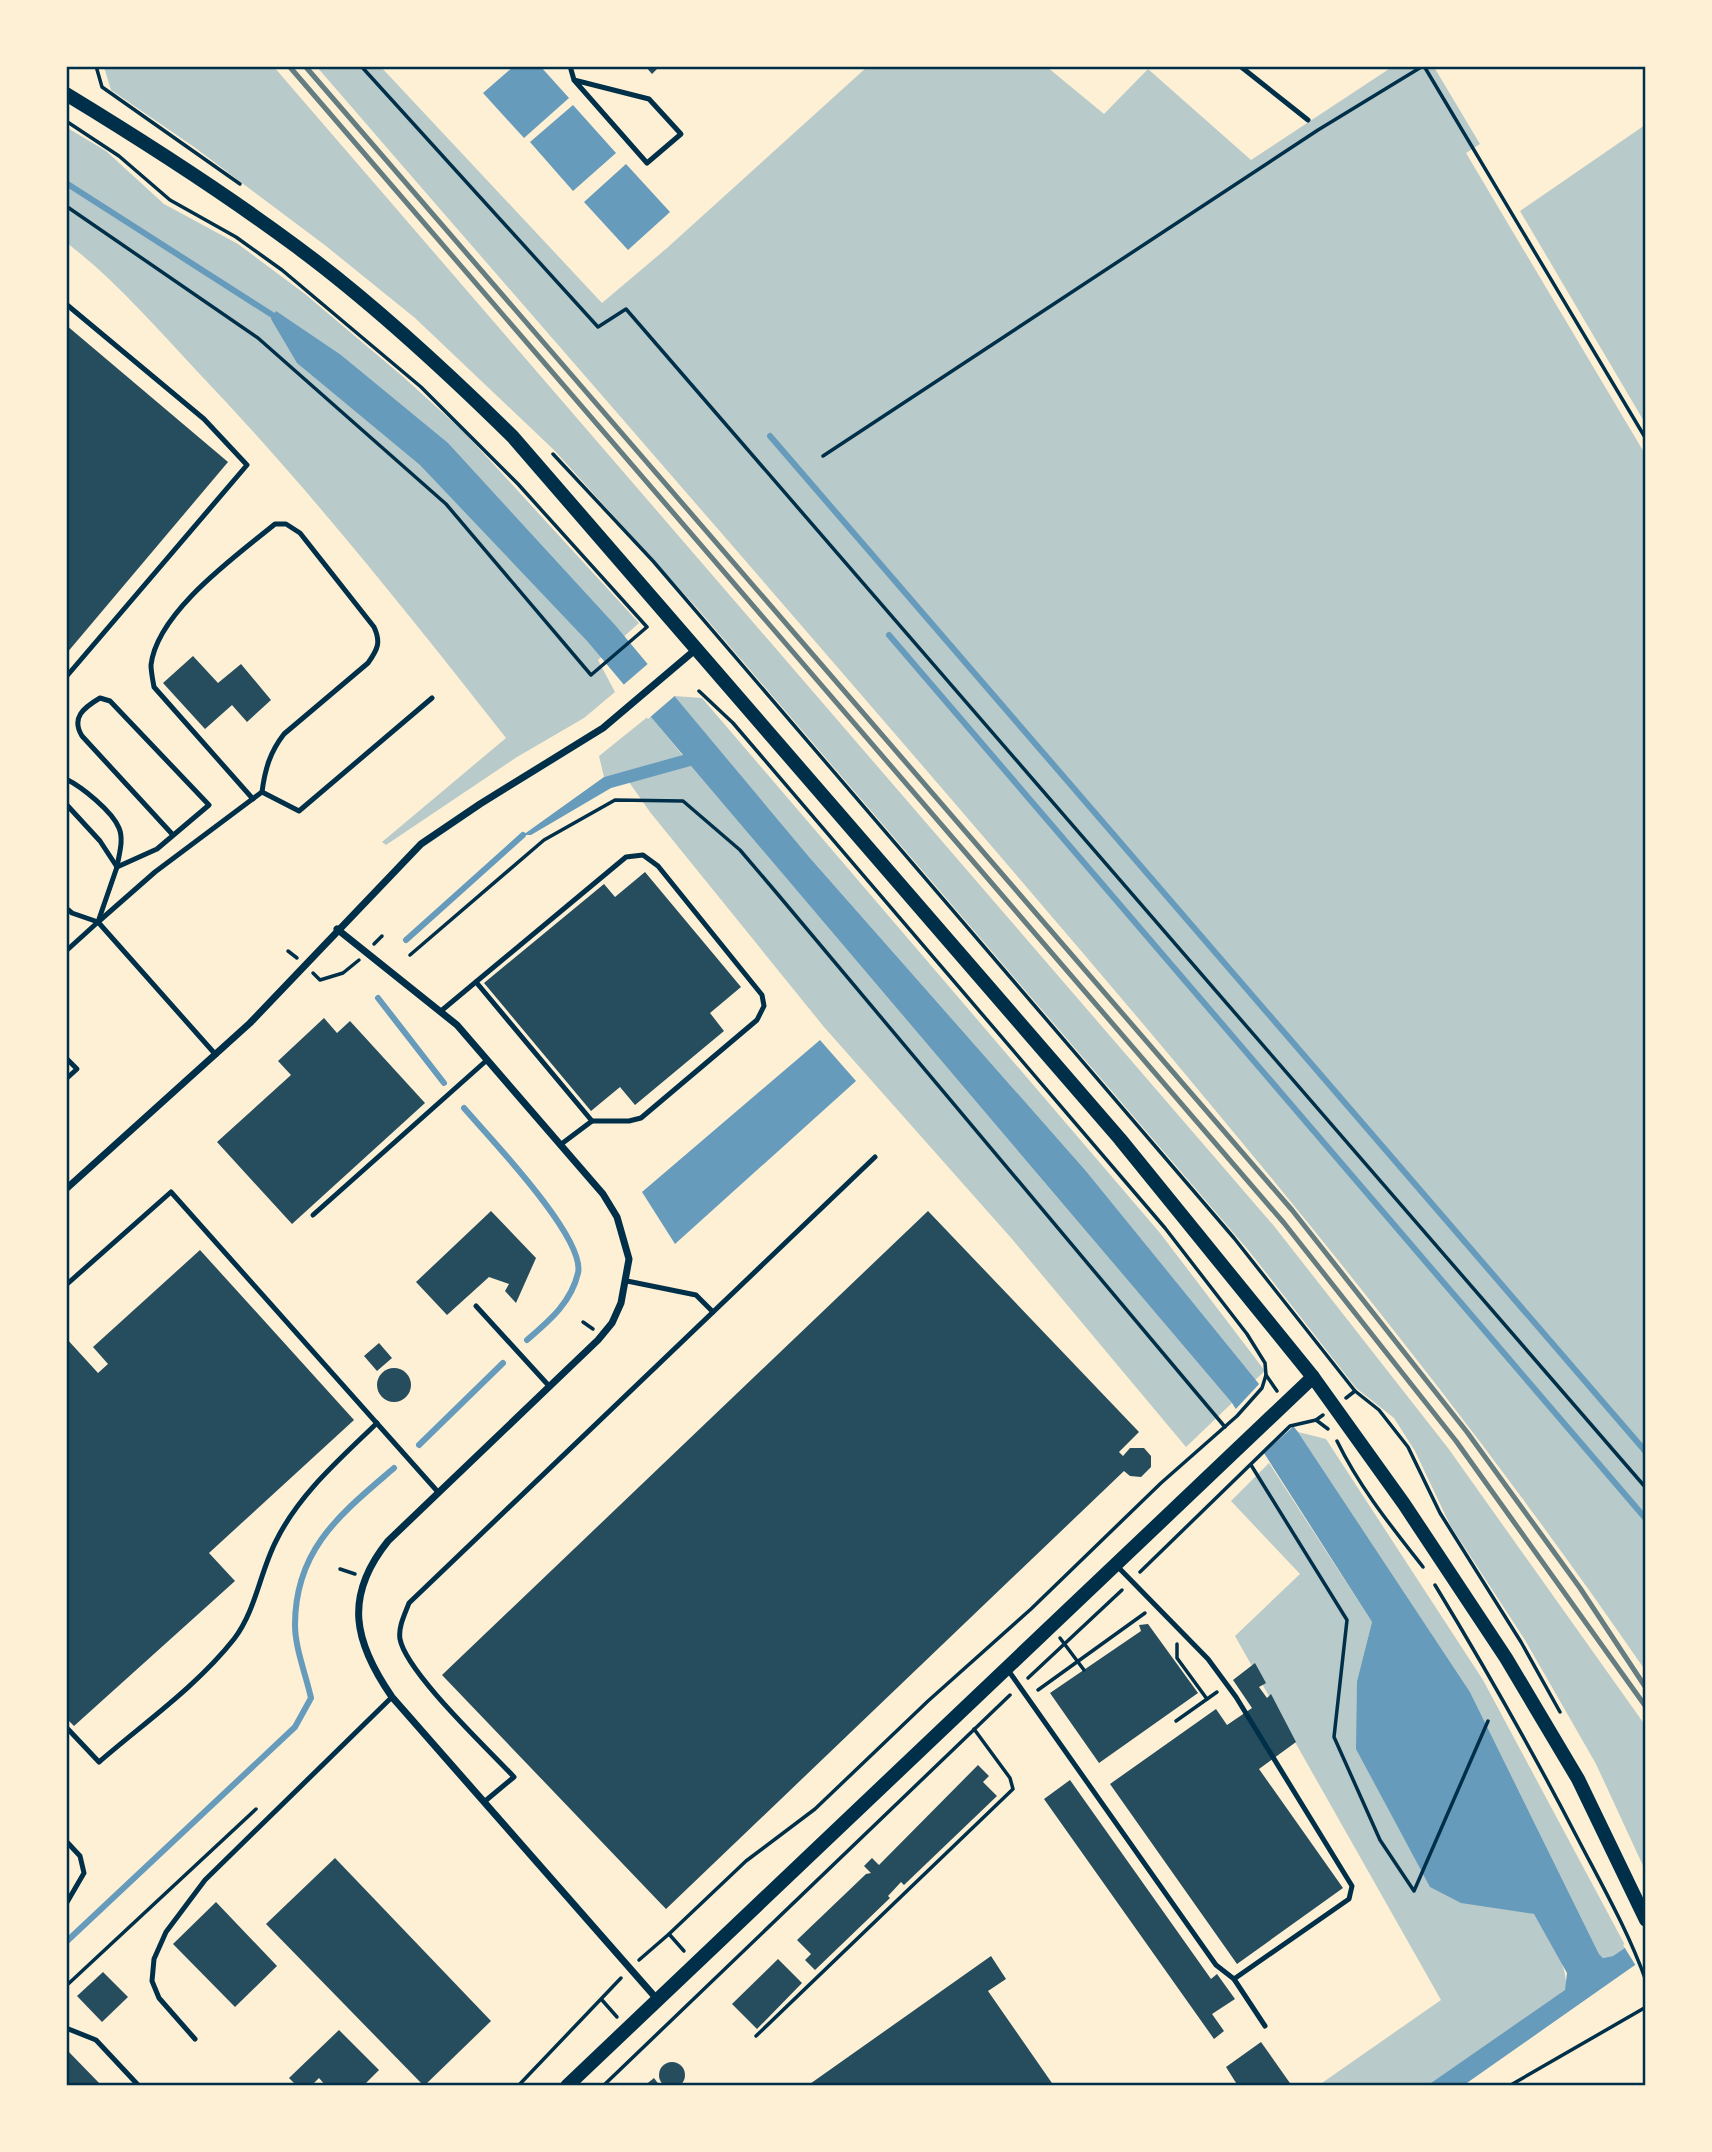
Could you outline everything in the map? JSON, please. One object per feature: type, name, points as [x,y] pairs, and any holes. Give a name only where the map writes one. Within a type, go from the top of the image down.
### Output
[{"type":"main road","points":[[66,94],[173,160],[298,247],[430,357],[513,437],[1120,1139],[1313,1377],[1397,1494],[1506,1658],[1578,1779],[1646,1920]]},
{"type":"main road","points":[[567,2085],[1313,1377]]},
{"type":"street","points":[[66,1189],[216,1055],[288,985],[337,929],[421,844],[480,804],[593,735],[664,679],[695,650]]},
{"type":"street","points":[[337,929],[365,954],[441,1010],[488,1060],[603,1194],[617,1217],[629,1259],[627,1281],[612,1323],[550,1387],[438,1492],[374,1559],[359,1595],[360,1633],[365,1652],[392,1697],[656,1998]]},
{"type":"lane","points":[[570,66],[574,80],[648,163],[681,134],[649,99],[574,80]]},
{"type":"lane","points":[[1240,66],[1308,120]]},
{"type":"lane","points":[[66,304],[204,419],[247,465],[66,677]]},
{"type":"lane","points":[[66,951],[155,872],[253,799],[262,792],[266,765],[279,740],[368,663],[378,648],[379,639],[374,627],[300,533],[286,524],[275,524],[209,578],[185,602],[161,639],[151,665],[154,687],[253,799]]},
{"type":"lane","points":[[117,867],[141,858],[173,835],[209,805],[110,701],[100,698],[88,705],[78,716],[76,726],[82,737],[173,835]]},
{"type":"lane","points":[[262,792],[299,811],[432,698]]},
{"type":"lane","points":[[66,779],[84,788],[118,827],[121,846],[117,867],[98,922]]},
{"type":"lane","points":[[66,804],[100,841],[117,867]]},
{"type":"lane","points":[[441,1010],[626,857],[643,855],[658,866],[762,995],[764,1006],[757,1020],[641,1118],[629,1121],[592,1121],[560,1145]]},
{"type":"lane","points":[[66,908],[72,913],[98,922],[216,1055]]},
{"type":"lane","points":[[476,982],[592,1121]]},
{"type":"lane","points":[[66,1058],[77,1069],[66,1079]]},
{"type":"lane","points":[[313,1215],[488,1060]]},
{"type":"lane","points":[[484,1802],[514,1777],[412,1665],[400,1640],[401,1622],[409,1603],[875,1157]]},
{"type":"lane","points":[[66,1285],[171,1192],[438,1492]]},
{"type":"lane","points":[[627,1281],[696,1295],[713,1312]]},
{"type":"lane","points":[[476,1306],[550,1387]]},
{"type":"lane","points":[[66,1727],[99,1762],[209,1667],[235,1637],[250,1609],[275,1543],[292,1512],[317,1482],[377,1423]]},
{"type":"lane","points":[[1115,1564],[1208,1659],[1227,1684],[1352,1886],[1349,1899],[1234,1979]]},
{"type":"lane","points":[[1006,1667],[1216,1965],[1234,1979],[1265,2026]]},
{"type":"lane","points":[[195,2039],[159,1998],[152,1981],[154,1959],[166,1932],[205,1880],[392,1697]]},
{"type":"lane","points":[[66,1841],[80,1856],[85,1873],[66,1904]]},
{"type":"lane","points":[[66,2028],[96,2040],[139,2085]]},
{"type":"path","points":[[96,66],[102,87]]},
{"type":"path","points":[[360,66],[598,327],[626,309],[1646,1488]]},
{"type":"path","points":[[823,456],[1318,130],[1424,66],[1646,439]]},
{"type":"path","points":[[66,121],[119,156],[170,200],[236,237],[282,270],[421,387],[518,484],[647,627],[591,675],[446,504],[258,338],[66,206]]},
{"type":"path","points":[[647,1952],[746,1861],[816,1809],[1225,1427],[1256,1397],[1265,1383],[1265,1363],[1247,1334],[1165,1228],[733,723],[699,691]]},
{"type":"path","points":[[410,955],[544,840],[579,820],[615,800],[683,801],[740,850],[1225,1427]]},
{"type":"path","points":[[376,942],[382,936]]},
{"type":"path","points":[[288,951],[296,958]]},
{"type":"path","points":[[315,975],[320,980],[343,973],[353,966]]},
{"type":"path","points":[[603,2085],[1132,1581],[1290,1426],[1321,1417]]},
{"type":"path","points":[[1316,1420],[1333,1434],[1354,1475],[1379,1513],[1426,1570]]},
{"type":"path","points":[[1253,1462],[1347,1620],[1334,1737],[1380,1840],[1414,1891],[1488,1721]]},
{"type":"path","points":[[1432,1580],[1489,1674],[1629,1940],[1646,1982]]},
{"type":"path","points":[[1027,1698],[1156,1605]]},
{"type":"path","points":[[1049,1626],[1084,1670]]},
{"type":"path","points":[[1182,1632],[1175,1651],[1177,1658],[1207,1699]]},
{"type":"path","points":[[1176,1721],[1227,1684]]},
{"type":"path","points":[[756,2036],[1013,1789],[1010,1778],[960,1711]]},
{"type":"path","points":[[66,1986],[266,1800]]},
{"type":"path","points":[[669,1934],[677,1942]]},
{"type":"path","points":[[518,2085],[611,1987]]},
{"type":"path","points":[[601,2000],[607,2006]]},
{"type":"path","points":[[1509,2085],[1646,2007]]},
{"type":"shaded area","points":[[104,67],[274,67],[1274,1226],[1448,1448],[1645,1725],[1645,1870],[1596,1764],[1525,1640],[1450,1525],[1415,1451],[1394,1418],[1356,1388],[1249,1251],[696,607],[554,450],[415,318],[326,246],[194,147],[111,90]]},
{"type":"shaded area","points":[[317,67],[381,67],[602,303],[667,248],[867,67],[1047,67],[1104,114],[1148,69],[1251,160],[1392,67],[1434,67],[1480,144],[1466,153],[1645,454],[1645,1670],[1569,1562],[1410,1351],[1244,1145],[905,745]]},
{"type":"shaded area","points":[[1645,125],[1645,423],[1520,211]]},
{"type":"shaded area","points":[[66,127],[106,151],[164,204],[238,244],[305,294],[463,431],[639,623],[598,660],[615,692],[584,718],[517,757],[386,845],[382,842],[506,738],[393,596],[276,458],[133,303],[67,243]]},
{"type":"shaded area","points":[[674,696],[702,698],[1160,1233],[1265,1371],[1255,1380],[1086,1171],[810,858]]},
{"type":"shaded area","points":[[650,715],[683,756],[604,777],[599,756]]},
{"type":"shaded area","points":[[691,766],[1232,1403],[1186,1447],[1012,1239],[824,1027],[650,812],[629,782]]},
{"type":"shaded area","points":[[1298,1432],[1326,1439],[1483,1680],[1626,1947],[1613,1956],[1603,1958],[1599,1954],[1470,1692]]},
{"type":"shaded area","points":[[1269,1463],[1372,1622],[1357,1681],[1521,1911],[1534,1914],[1540,1922],[1557,1950],[1564,1970],[1566,1990],[1428,2085],[1319,2085],[1441,2000],[1235,1636],[1300,1574],[1231,1501]]},
{"type":"water","points":[[513,67],[541,67],[569,98],[524,138],[483,93]]},
{"type":"water","points":[[573,105],[616,153],[573,191],[530,142]]},
{"type":"water","points":[[626,164],[670,212],[628,250],[584,202]]},
{"type":"water","points":[[276,311],[341,355],[448,443],[615,625],[810,858],[1086,1171],[1298,1432],[1470,1692],[1599,1954],[1603,1958],[1613,1956],[1645,1934],[1645,1958],[1464,2085],[1428,2085],[1565,1990],[1567,1973],[1534,1914],[1461,1903],[1430,1887],[1356,1749],[1357,1681],[1372,1622],[1232,1403],[691,766],[611,788],[531,835],[523,835],[604,777],[683,755],[588,642],[420,465],[297,363],[271,319]]},
{"type":"water","points":[[820,1040],[856,1081],[675,1244],[642,1192]]},
{"type":"pier","points":[[650,662],[677,694],[648,719],[621,687]]},
{"type":"pier","points":[[1261,1382],[1296,1424],[1260,1457],[1233,1412]]},
{"type":"pier","points":[[1646,1931],[1645,1960],[1636,1966],[1623,1945]]},
{"type":"building","points":[[645,66],[660,66],[652,74]]},
{"type":"building","points":[[66,325],[228,462],[66,654]]},
{"type":"building","points":[[193,656],[218,683],[241,664],[271,700],[247,722],[232,705],[205,729],[163,683]]},
{"type":"building","points":[[645,872],[741,987],[710,1013],[724,1031],[635,1105],[620,1087],[591,1111],[484,983],[604,884],[615,897]]},
{"type":"building","points":[[324,1018],[337,1033],[350,1021],[425,1103],[292,1224],[217,1142],[291,1075],[278,1061]]},
{"type":"building","points":[[491,1211],[536,1258],[516,1303],[505,1291],[509,1284],[489,1277],[447,1315],[416,1282]]},
{"type":"building","points":[[928,1211],[1139,1432],[1119,1452],[1123,1456],[1130,1448],[1144,1448],[1151,1456],[1151,1467],[1141,1477],[1130,1476],[1124,1471],[666,1909],[442,1675]]},
{"type":"building","points":[[200,1250],[354,1420],[209,1553],[235,1581],[74,1726],[66,1718],[66,1338],[98,1373],[108,1364],[93,1347]]},
{"type":"building","points":[[379,1343],[392,1358],[377,1371],[364,1356]]},
{"type":"building","points":[[394,1368],[406,1373],[411,1385],[406,1397],[394,1402],[382,1397],[377,1385],[382,1373]]},
{"type":"building","points":[[1148,1624],[1198,1693],[1099,1763],[1050,1693],[1141,1631],[1139,1625]]},
{"type":"building","points":[[1255,1663],[1266,1683],[1259,1687],[1267,1698],[1271,1694],[1296,1742],[1259,1769],[1343,1888],[1237,1964],[1110,1784],[1216,1709],[1227,1725],[1252,1708],[1233,1680]]},
{"type":"building","points":[[978,1765],[989,1776],[983,1782],[997,1796],[904,1885],[901,1882],[888,1896],[890,1898],[815,1970],[805,1960],[811,1954],[797,1940],[866,1874],[871,1873],[864,1866],[872,1858],[879,1865]]},
{"type":"building","points":[[1070,1780],[1211,1979],[1217,1974],[1235,1999],[1212,2014],[1224,2031],[1214,2039],[1044,1799]]},
{"type":"building","points":[[335,1858],[491,2021],[424,2086],[266,1924]]},
{"type":"building","points":[[216,1902],[277,1966],[235,2007],[173,1944]]},
{"type":"building","points":[[991,1956],[1006,1979],[988,1991],[1054,2086],[807,2086]]},
{"type":"building","points":[[778,1959],[802,1983],[757,2029],[732,2004]]},
{"type":"building","points":[[103,1972],[128,1997],[102,2022],[77,1996]]},
{"type":"building","points":[[339,2030],[379,2070],[363,2086],[326,2086],[319,2078],[311,2086],[297,2086],[289,2078]]},
{"type":"building","points":[[1261,2042],[1292,2086],[1238,2086],[1226,2067]]},
{"type":"building","points":[[66,2049],[102,2086],[66,2086]]},
{"type":"building","points":[[672,2062],[681,2066],[685,2075],[681,2084],[672,2088],[663,2084],[659,2075],[663,2066]]},
{"type":"building","points":[[654,2078],[660,2086],[644,2086]]},
{"type":"waterway","points":[[66,183],[277,318]]},
{"type":"waterway","points":[[770,436],[1646,1452]]},
{"type":"waterway","points":[[889,635],[1646,1519]]},
{"type":"waterway","points":[[406,940],[523,835]]},
{"type":"waterway","points":[[378,998],[444,1083]]},
{"type":"waterway","points":[[464,1108],[552,1213],[576,1257],[578,1273],[565,1302],[527,1340]]},
{"type":"waterway","points":[[419,1445],[503,1363]]},
{"type":"waterway","points":[[66,1942],[295,1727],[311,1698],[295,1634],[297,1598],[303,1574],[325,1534],[394,1468]]},
{"type":"railway","points":[[289,66],[1284,1223],[1456,1441],[1646,1707]]},
{"type":"railway","points":[[305,66],[1292,1210],[1467,1432],[1580,1588],[1646,1688]]}]
